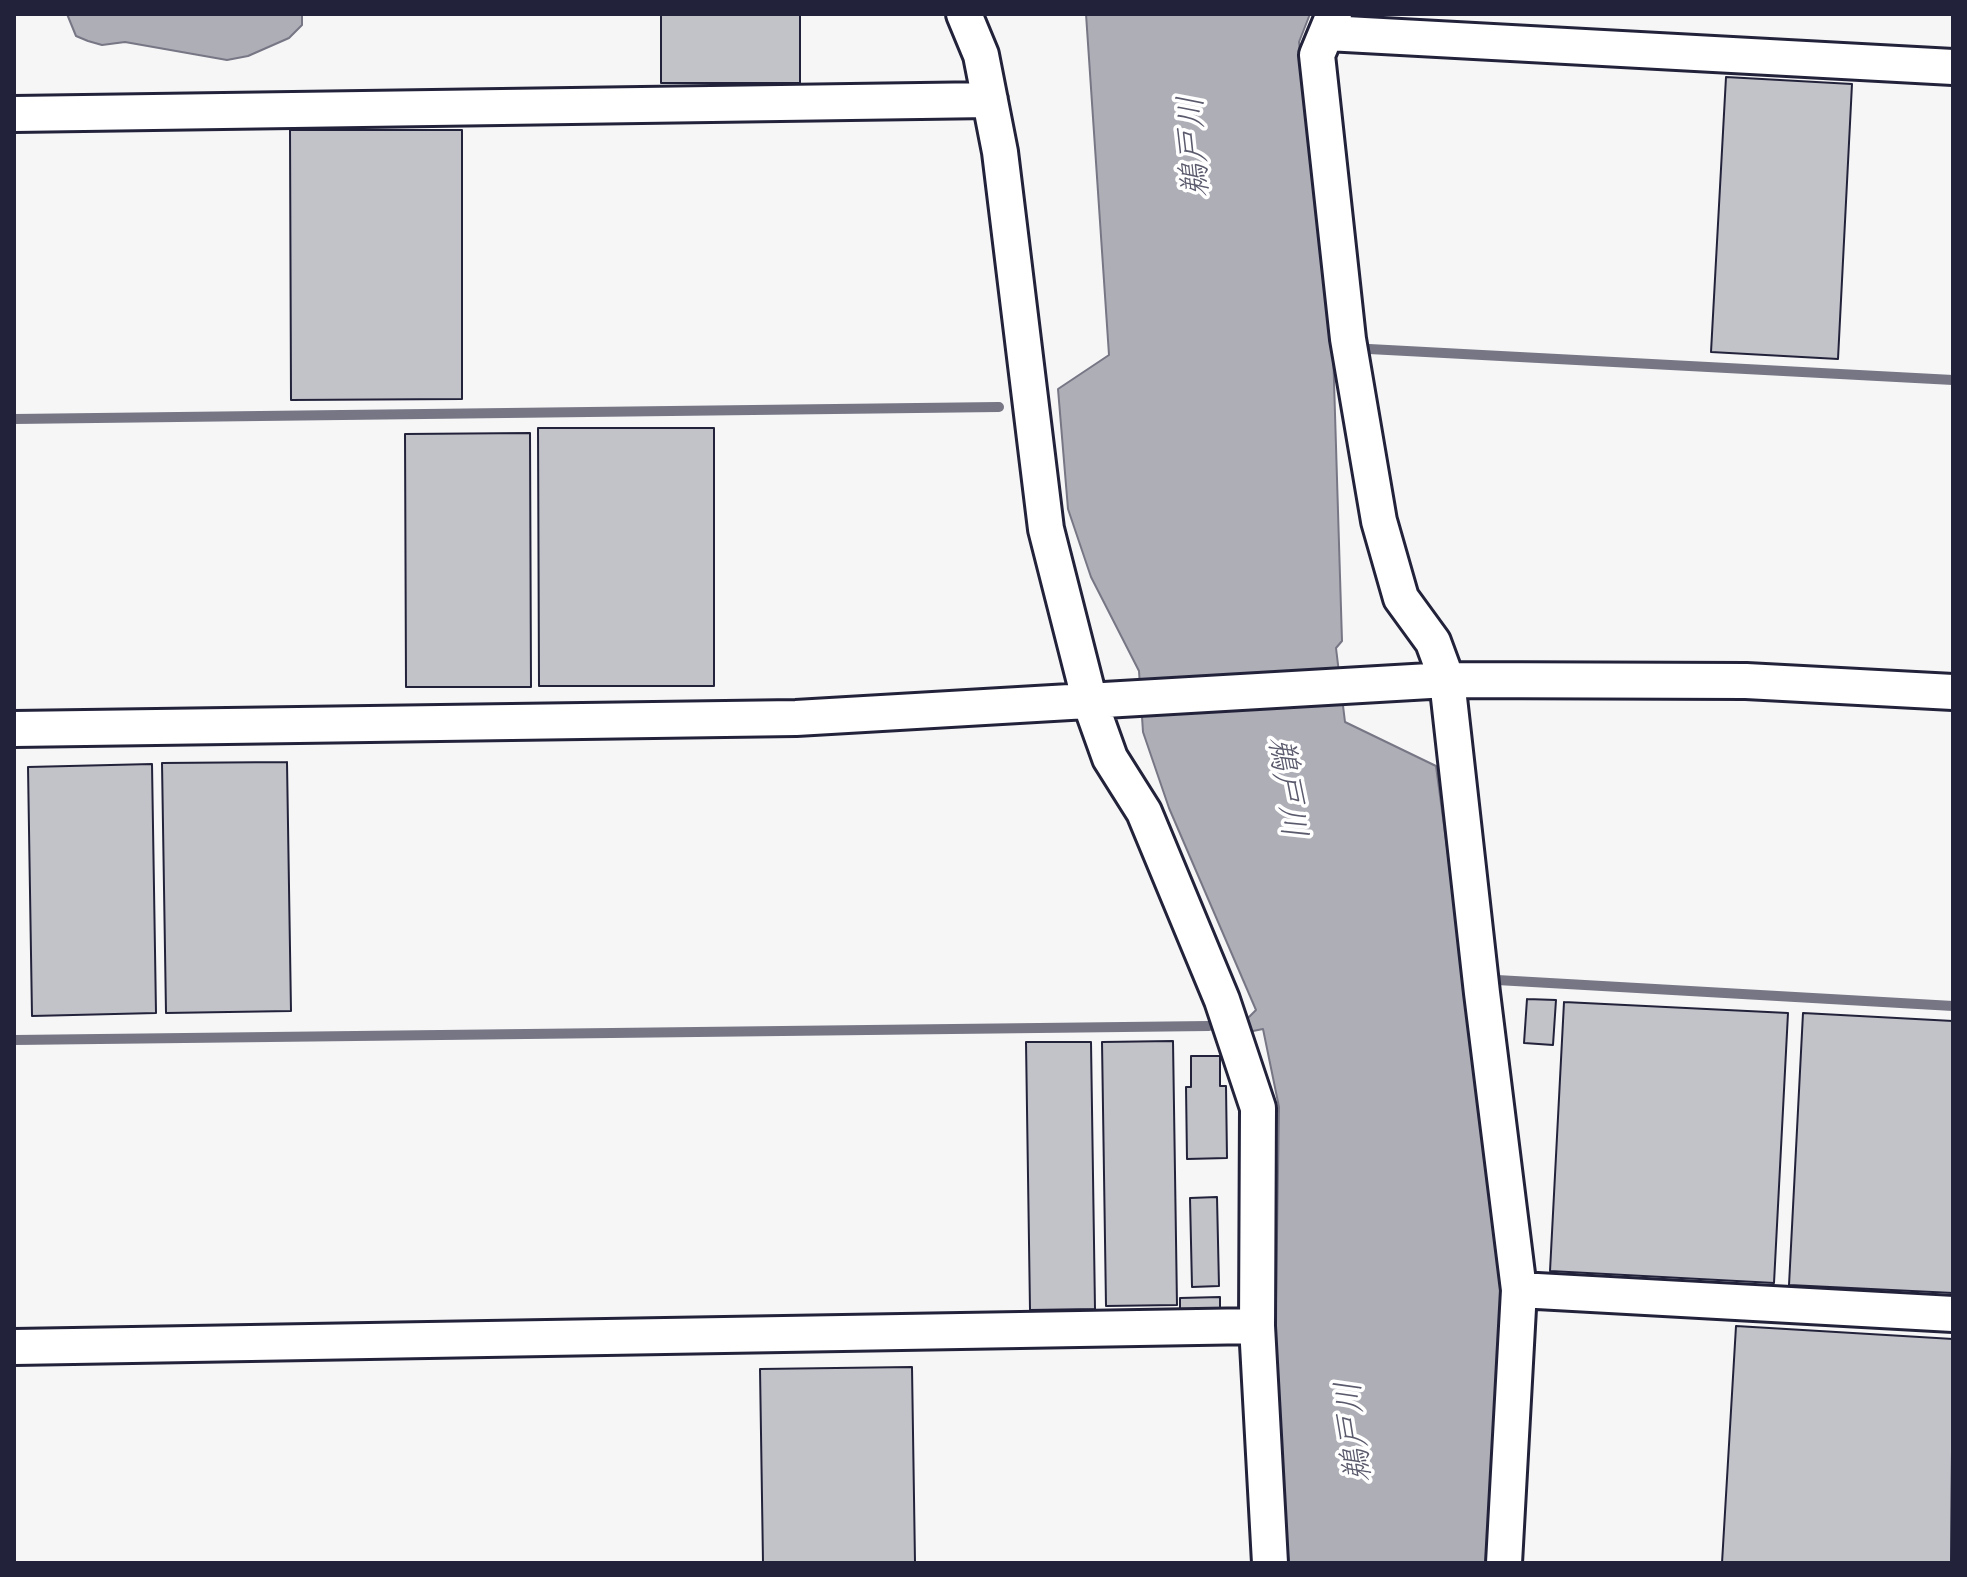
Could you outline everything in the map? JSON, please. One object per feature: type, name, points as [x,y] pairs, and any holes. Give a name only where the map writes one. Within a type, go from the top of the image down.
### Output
[{"type":"street","points":[[964,14],[981,55],[1000,152],[1046,529],[1090,702],[1110,758],[1144,812],[1174,884],[1222,1000],[1258,1108],[1257,1326],[1270,1563]]},
{"type":"street","points":[[1504,1563],[1519,1290],[1447,680],[1433,642],[1401,598],[1379,521],[1348,339],[1317,55],[1330,24],[1953,67]]},
{"type":"street","points":[[14,114],[990,100]]},
{"type":"street","points":[[14,729],[796,718],[1447,680],[1746,681],[1953,692]]},
{"type":"street","points":[[1519,1290],[1953,1314]]},
{"type":"street","points":[[14,1347],[1257,1326]]},
{"type":"water","points":[[67,14],[302,14],[302,25],[289,38],[248,56],[227,60],[125,42],[102,45],[88,41],[76,36]]},
{"type":"water","name":"鵜戸川","points":[[1086,14],[1310,14],[1299,42],[1333,349],[1342,641],[1336,648],[1345,722],[1436,766],[1504,1271],[1489,1563],[1286,1563],[1275,1364],[1279,1107],[1263,1029],[1248,1032],[1244,1022],[1256,1010],[1169,808],[1143,732],[1139,671],[1091,577],[1068,509],[1058,389],[1109,355]]},
{"type":"building","points":[[661,14],[800,14],[800,83],[661,83]]},
{"type":"building","points":[[1726,77],[1852,84],[1838,359],[1711,352]]},
{"type":"building","points":[[290,130],[462,130],[462,399],[291,400]]},
{"type":"building","points":[[538,428],[714,428],[714,686],[539,686]]},
{"type":"building","points":[[530,433],[531,687],[406,687],[405,434]]},
{"type":"building","points":[[287,762],[291,1011],[166,1013],[162,763]]},
{"type":"building","points":[[152,764],[156,1013],[32,1016],[28,767]]},
{"type":"building","points":[[1527,999],[1556,1000],[1553,1045],[1524,1043]]},
{"type":"building","points":[[1564,1002],[1788,1013],[1774,1283],[1550,1271]]},
{"type":"building","points":[[1803,1013],[1953,1021],[1953,1293],[1789,1285]]},
{"type":"building","points":[[1173,1041],[1177,1305],[1106,1306],[1102,1042]]},
{"type":"building","points":[[1026,1042],[1091,1042],[1095,1309],[1030,1310]]},
{"type":"building","points":[[1191,1056],[1220,1056],[1220,1086],[1226,1086],[1227,1158],[1187,1159],[1186,1087],[1191,1087]]},
{"type":"building","points":[[1217,1197],[1219,1286],[1192,1287],[1190,1198]]},
{"type":"building","points":[[1220,1297],[1220,1310],[1180,1311],[1180,1298]]},
{"type":"building","points":[[1736,1326],[1953,1339],[1951,1563],[1722,1563]]},
{"type":"building","points":[[912,1367],[915,1563],[763,1563],[760,1369]]},
{"type":"waterway","points":[[1369,349],[1953,380]]},
{"type":"waterway","points":[[14,419],[999,407]]},
{"type":"waterway","points":[[1497,980],[1953,1006]]},
{"type":"waterway","points":[[14,1040],[1209,1026]]}]
